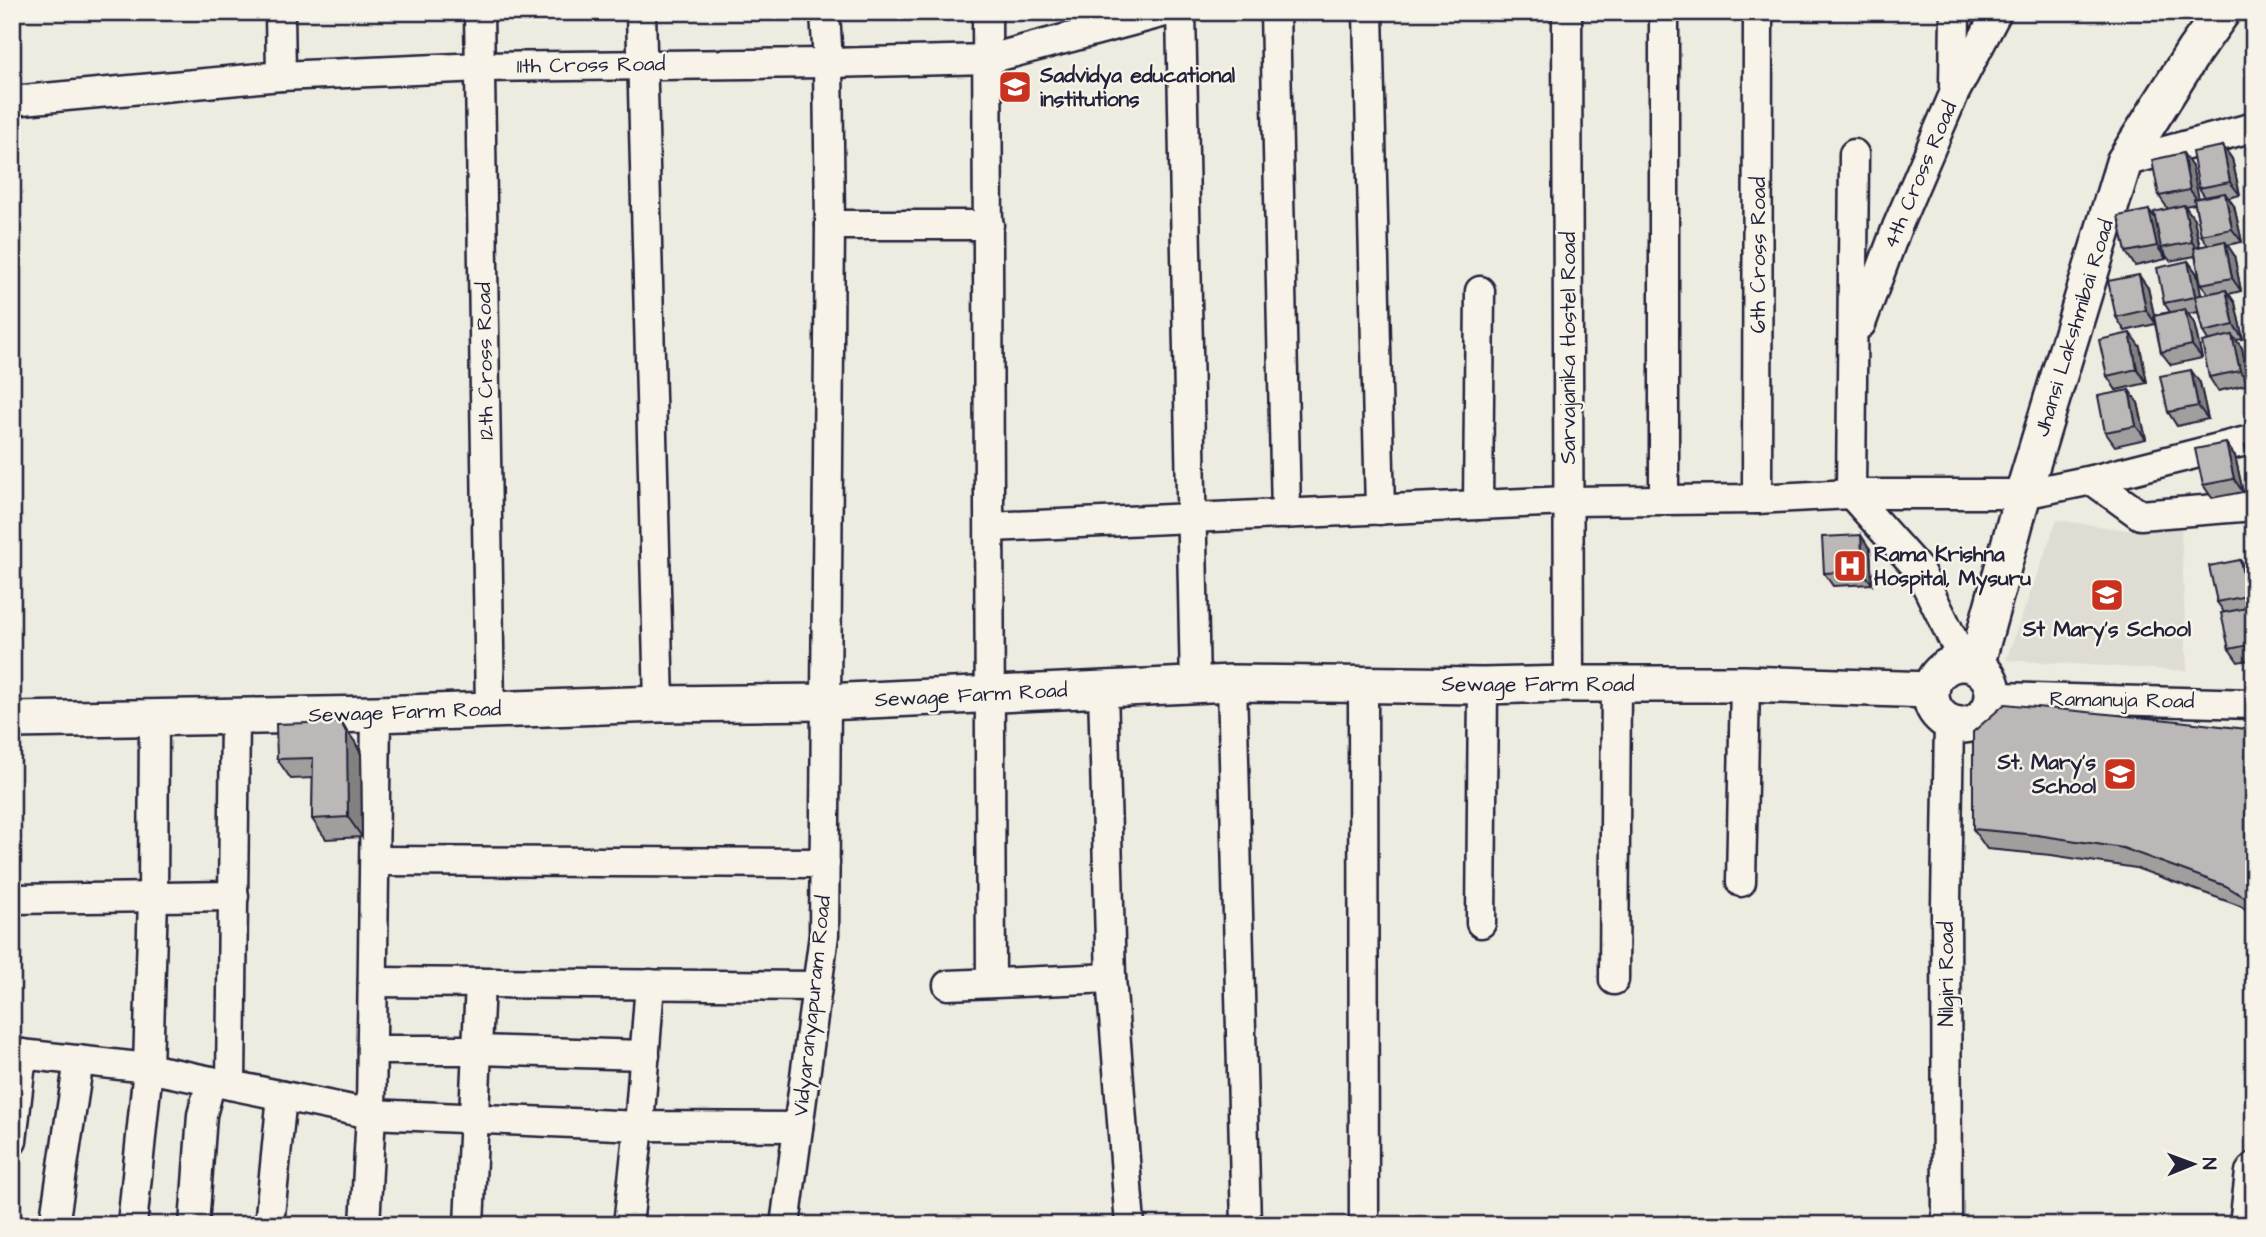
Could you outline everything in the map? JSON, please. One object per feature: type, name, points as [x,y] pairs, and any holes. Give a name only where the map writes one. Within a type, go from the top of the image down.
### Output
[{"type":"main road","name":"Jhansi Lakshmibai Road","points":[[1970,664],[2124,162],[2194,51],[2222,12]]},
{"type":"main road","points":[[1953,663],[1970,664],[1985,672],[1991,682],[1992,703],[1980,720],[1960,726],[1941,718],[1934,709],[1930,690],[1934,679],[1943,668],[1953,663]]},
{"type":"main road","name":"Sewage Farm Road","points":[[12,720],[826,702],[1232,683],[1483,686],[1745,684],[1930,690]]},
{"type":"street","points":[[280,12],[281,76]]},
{"type":"street","name":"12th Cross Road","points":[[479,12],[490,709]]},
{"type":"street","points":[[641,12],[659,704]]},
{"type":"street","name":"Vidyaranyapuram Road","points":[[785,1225],[824,935],[830,225],[825,12]]},
{"type":"street","points":[[987,12],[991,983]]},
{"type":"street","name":"11th Cross Road","points":[[12,102],[281,76],[481,66],[828,63],[989,58],[1165,12]]},
{"type":"street","points":[[1181,12],[1195,686]]},
{"type":"street","points":[[1275,12],[1286,514]]},
{"type":"street","points":[[1368,12],[1380,510]]},
{"type":"street","name":"Sarvajanika Hostel Road","points":[[1567,12],[1569,684]]},
{"type":"street","points":[[1664,12],[1664,500]]},
{"type":"street","name":"6th Cross Road","points":[[1757,499],[1758,12]]},
{"type":"street","points":[[1954,94],[1955,12]]},
{"type":"street","name":"4th Cross Road","points":[[1854,341],[1897,227],[1954,94],[1997,12]]},
{"type":"street","points":[[2124,162],[2254,127]]},
{"type":"street","points":[[1854,154],[1851,494],[1919,570],[1970,664]]},
{"type":"street","points":[[830,225],[989,225]]},
{"type":"street","points":[[1478,505],[1480,292]]},
{"type":"street","points":[[990,527],[1568,501],[1757,499],[1851,494],[2023,494],[2092,480],[2254,439]]},
{"type":"street","points":[[2092,480],[2140,515],[2254,506]]},
{"type":"street","points":[[1232,683],[1246,1225]]},
{"type":"street","points":[[1363,683],[1364,1225]]},
{"type":"street","points":[[1614,981],[1616,684]]},
{"type":"street","points":[[1741,882],[1745,684]]},
{"type":"street","points":[[1481,923],[1483,686]]},
{"type":"street","points":[[1103,689],[1111,978],[1130,1225]]},
{"type":"street","name":"Ramanuja Road","points":[[1992,703],[2001,697],[2249,702]]},
{"type":"street","points":[[365,1225],[372,1114],[376,714]]},
{"type":"street","points":[[194,1225],[202,1115],[221,1083],[233,896],[235,716]]},
{"type":"street","points":[[132,1225],[148,1068],[154,717]]},
{"type":"street","name":"Nilgiri Road","points":[[1947,1225],[1945,904],[1949,723]]},
{"type":"street","points":[[375,861],[825,863]]},
{"type":"street","points":[[12,899],[233,896]]},
{"type":"street","points":[[948,985],[1111,978]]},
{"type":"street","points":[[373,982],[817,986]]},
{"type":"street","points":[[468,1225],[480,983]]},
{"type":"street","points":[[628,1225],[650,985]]},
{"type":"street","points":[[372,1050],[645,1055]]},
{"type":"street","points":[[12,1141],[17,1054],[148,1068],[372,1114],[639,1126],[798,1127]]},
{"type":"street","points":[[54,1225],[79,1060]]},
{"type":"street","points":[[269,1225],[282,1096]]},
{"type":"street","points":[[2244,1225],[2250,1172],[2254,1167]]},
{"type":"shaded area","name":"St Mary's School","points":[[2057,520],[2126,530],[2181,526],[2187,671],[2006,660]]},
{"type":"building","points":[[2254,143],[2254,170],[2248,144]]},
{"type":"building","points":[[2223,146],[2230,182],[2199,188],[2192,152]]},
{"type":"building","points":[[2183,153],[2190,190],[2159,196],[2152,160]]},
{"type":"building","points":[[2225,193],[2232,229],[2201,235],[2194,199]]},
{"type":"building","points":[[2184,205],[2192,242],[2161,248],[2154,212]]},
{"type":"building","points":[[2149,210],[2157,246],[2126,252],[2118,216]]},
{"type":"building","points":[[2225,241],[2232,278],[2201,284],[2194,248]]},
{"type":"building","points":[[2188,261],[2195,296],[2226,290],[2234,325],[2203,332],[2195,297],[2164,303],[2157,268]]},
{"type":"building","points":[[2139,275],[2146,310],[2116,317],[2108,281]]},
{"type":"building","points":[[2185,309],[2192,345],[2161,352],[2154,316]]},
{"type":"building","points":[[2130,333],[2137,369],[2107,376],[2099,340]]},
{"type":"building","points":[[2232,335],[2240,371],[2209,377],[2202,342]]},
{"type":"building","points":[[2191,370],[2198,406],[2168,412],[2160,376]]},
{"type":"building","points":[[2129,390],[2136,426],[2105,432],[2098,396]]},
{"type":"building","points":[[2226,443],[2234,479],[2203,485],[2195,449]]},
{"type":"building","points":[[2254,443],[2254,481],[2253,481],[2245,445]]},
{"type":"building","points":[[1861,535],[1863,571],[1824,573],[1822,537]]},
{"type":"building","points":[[2240,560],[2247,596],[2217,602],[2209,566]]},
{"type":"building","points":[[2254,570],[2254,606],[2246,572]]},
{"type":"building","points":[[2252,607],[2254,644],[2229,649],[2221,613]]},
{"type":"building","points":[[2005,704],[2254,730],[2254,903],[2226,886],[2123,848],[1973,829],[1973,732]]},
{"type":"building","points":[[341,722],[347,734],[348,817],[312,819],[313,758],[277,759],[276,724]]},
{"type":"place","name":"Sadvidya educational institutions","points":[[1015,87]]},
{"type":"place","name":"Rama Krishna Hospital, Mysuru","points":[[1850,566]]},
{"type":"place","name":"St Mary's School","points":[[2107,595]]},
{"type":"place","name":"St. Mary's School","points":[[2120,774]]}]
